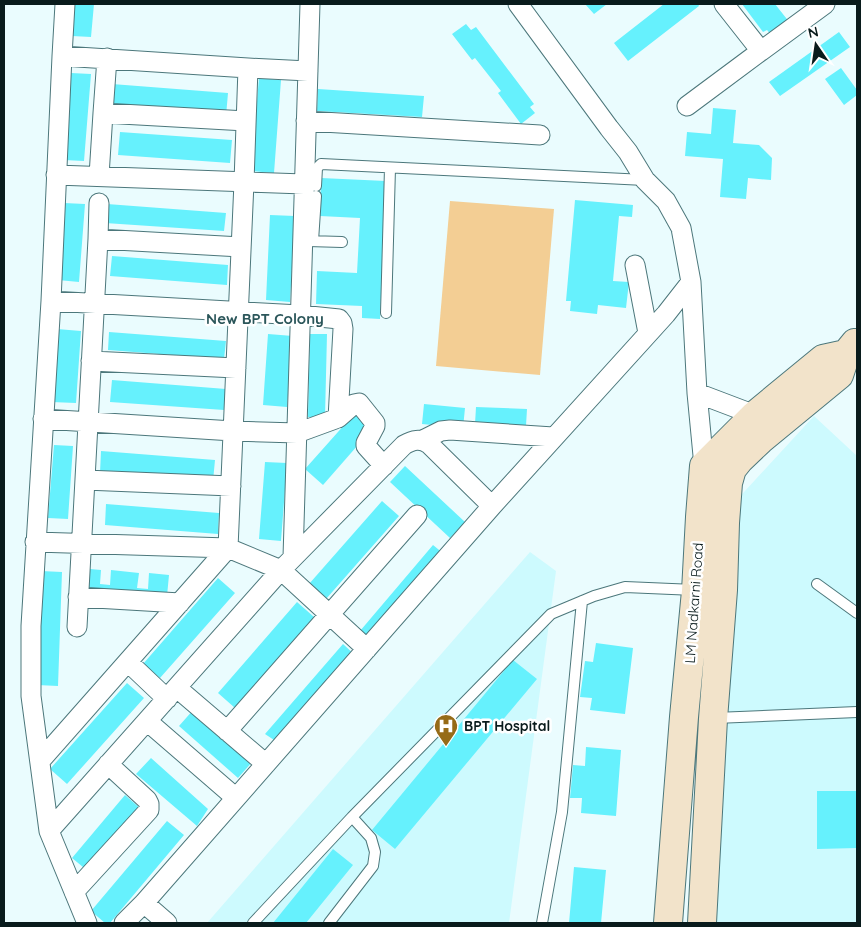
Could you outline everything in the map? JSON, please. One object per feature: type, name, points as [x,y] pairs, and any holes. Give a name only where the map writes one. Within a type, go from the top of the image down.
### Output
[{"type":"street","points":[[65,4],[51,301],[30,626],[31,696],[49,831],[87,923]]},
{"type":"street","points":[[287,563],[297,433],[300,315],[313,188],[306,121],[310,4]]},
{"type":"street","points":[[518,4],[628,152],[645,180],[666,201],[681,228],[691,282],[697,393],[704,466],[732,470]]},
{"type":"street","points":[[724,4],[761,50]]},
{"type":"street","points":[[687,106],[824,4]]},
{"type":"street","points":[[62,56],[308,71]]},
{"type":"street","points":[[99,176],[107,58]]},
{"type":"street","points":[[40,761],[228,548],[248,68]]},
{"type":"street","points":[[103,113],[246,121]]},
{"type":"street","points":[[306,121],[540,135]]},
{"type":"street","points":[[56,175],[244,182],[313,188]]},
{"type":"street","points":[[77,627],[99,203]]},
{"type":"street","points":[[98,239],[242,247]]},
{"type":"street","points":[[635,265],[648,333]]},
{"type":"street","points":[[124,923],[144,903],[492,506],[666,314],[691,282]]},
{"type":"street","points":[[51,301],[300,315],[340,319],[343,329],[338,418]]},
{"type":"street","name":"LM Nadkarni Road","points":[[702,923],[696,590],[704,466],[755,415],[823,360],[852,347]]},
{"type":"street","name":"LM Nadkarni Road","points":[[668,923],[699,718],[723,590],[724,523],[728,483],[732,470],[740,459],[760,440],[839,375],[852,347]]},
{"type":"street","points":[[91,361],[236,368]]},
{"type":"street","points":[[697,393],[755,415]]},
{"type":"street","points":[[43,419],[233,431],[297,433],[338,418],[354,404],[359,403],[375,423],[366,441],[366,446],[384,466]]},
{"type":"street","points":[[49,831],[287,563],[404,445],[414,440],[423,440],[441,431],[450,430],[554,438]]},
{"type":"street","points":[[423,440],[492,506]]},
{"type":"street","points":[[85,480],[230,486]]},
{"type":"street","points":[[227,731],[417,516]]},
{"type":"street","points":[[35,542],[228,548],[287,563],[330,615],[366,649]]},
{"type":"street","points":[[696,590],[723,590]]},
{"type":"street","points":[[78,597],[180,602]]},
{"type":"street","points":[[128,662],[227,731],[266,764]]},
{"type":"street","points":[[147,721],[236,798]]},
{"type":"street","points":[[74,892],[149,810],[149,804],[146,800],[108,764]]},
{"type":"street","points":[[144,903],[168,923]]},
{"type":"lane","points":[[313,188],[317,168],[321,164],[645,180]]},
{"type":"lane","points":[[386,313],[390,168]]},
{"type":"lane","points":[[308,241],[342,242]]},
{"type":"lane","points":[[817,584],[857,613]]},
{"type":"lane","points":[[254,923],[352,817],[551,614],[594,596],[625,587],[696,590]]},
{"type":"lane","points":[[542,923],[562,812],[582,601]]},
{"type":"lane","points":[[699,718],[857,712]]},
{"type":"lane","points":[[329,923],[373,866],[375,852],[371,838],[352,817]]},
{"type":"shaded area","points":[[450,201],[554,209],[540,375],[436,366]]},
{"type":"shaded area","points":[[814,416],[857,456],[857,923],[704,923],[733,504]]},
{"type":"shaded area","name":"BPT Hospital","points":[[530,552],[556,571],[509,923],[207,923]]},
{"type":"building","points":[[74,4],[94,4],[91,37],[72,36]]},
{"type":"building","points":[[585,4],[607,4],[594,14]]},
{"type":"building","points":[[664,4],[698,4],[699,6],[628,61],[614,43]]},
{"type":"building","points":[[742,4],[775,4],[790,23],[772,36],[767,30],[763,32]]},
{"type":"building","points":[[466,24],[471,30],[476,27],[534,104],[530,107],[535,113],[521,124],[498,93],[501,91],[475,58],[472,60],[452,34]]},
{"type":"building","points":[[839,32],[850,47],[780,96],[769,82]]},
{"type":"building","points":[[841,68],[857,90],[857,95],[844,105],[825,79]]},
{"type":"building","points":[[71,73],[91,74],[84,161],[64,160]]},
{"type":"building","points":[[259,78],[281,80],[274,173],[251,171]]},
{"type":"building","points":[[112,84],[228,93],[226,116],[110,107]]},
{"type":"building","points":[[318,89],[424,96],[422,117],[317,111]]},
{"type":"building","points":[[713,108],[736,110],[733,143],[759,145],[772,158],[771,180],[748,178],[746,199],[720,197],[723,159],[685,156],[687,132],[711,134]]},
{"type":"building","points":[[120,132],[232,140],[230,163],[118,155]]},
{"type":"building","points":[[321,178],[386,181],[380,319],[362,318],[362,306],[316,304],[317,271],[357,273],[360,218],[320,216]]},
{"type":"building","points":[[575,200],[633,205],[632,217],[619,216],[613,281],[629,282],[626,308],[598,305],[597,314],[570,311],[571,301],[566,301]]},
{"type":"building","points":[[64,203],[85,204],[79,282],[58,280]]},
{"type":"building","points":[[107,204],[226,213],[224,231],[105,223]]},
{"type":"building","points":[[270,215],[295,216],[290,302],[266,300]]},
{"type":"building","points":[[112,256],[228,265],[227,285],[110,276]]},
{"type":"building","points":[[57,329],[81,331],[76,403],[51,402]]},
{"type":"building","points":[[109,332],[226,341],[224,359],[108,350]]},
{"type":"building","points":[[268,334],[293,336],[287,407],[263,405]]},
{"type":"building","points":[[310,334],[327,334],[325,417],[308,417]]},
{"type":"building","points":[[112,380],[226,389],[224,410],[110,402]]},
{"type":"building","points":[[424,404],[465,408],[463,428],[422,424]]},
{"type":"building","points":[[476,407],[527,409],[526,426],[475,424]]},
{"type":"building","points":[[354,414],[372,429],[323,485],[305,469]]},
{"type":"building","points":[[54,445],[73,446],[68,519],[48,518]]},
{"type":"building","points":[[101,451],[215,460],[213,481],[100,473]]},
{"type":"building","points":[[265,462],[287,463],[281,541],[259,539]]},
{"type":"building","points":[[405,466],[465,522],[450,538],[390,482]]},
{"type":"building","points":[[382,501],[399,516],[326,599],[309,584]]},
{"type":"building","points":[[106,504],[219,513],[218,534],[105,525]]},
{"type":"building","points":[[433,545],[444,554],[371,640],[360,631]]},
{"type":"building","points":[[90,569],[101,570],[100,584],[110,585],[111,570],[139,573],[137,588],[148,589],[149,573],[169,575],[167,596],[88,590]]},
{"type":"building","points":[[41,571],[62,572],[58,686],[37,685]]},
{"type":"building","points":[[218,578],[235,593],[160,678],[143,664]]},
{"type":"building","points":[[297,602],[314,617],[235,708],[218,693]]},
{"type":"building","points":[[596,643],[633,648],[625,714],[590,710],[592,698],[580,697],[585,661],[593,662]]},
{"type":"building","points":[[343,644],[356,656],[280,744],[265,734]]},
{"type":"building","points":[[513,660],[537,679],[395,849],[372,830]]},
{"type":"building","points":[[127,683],[144,698],[67,784],[50,769]]},
{"type":"building","points":[[194,709],[253,761],[238,778],[179,726]]},
{"type":"building","points":[[586,747],[621,750],[616,816],[581,813],[582,798],[570,798],[573,765],[585,766]]},
{"type":"building","points":[[151,758],[208,809],[197,826],[136,774]]},
{"type":"building","points":[[817,791],[857,791],[857,848],[817,849]]},
{"type":"building","points":[[125,795],[141,809],[89,872],[72,858]]},
{"type":"building","points":[[167,821],[184,835],[110,923],[105,923],[91,911]]},
{"type":"building","points":[[333,849],[353,865],[306,923],[273,923]]},
{"type":"building","points":[[574,867],[606,870],[601,923],[569,923]]},
{"type":"place","name":"BPT Hospital","points":[[446,747]]},
{"type":"district","name":"New BPT Colony","points":[[265,318]]}]
